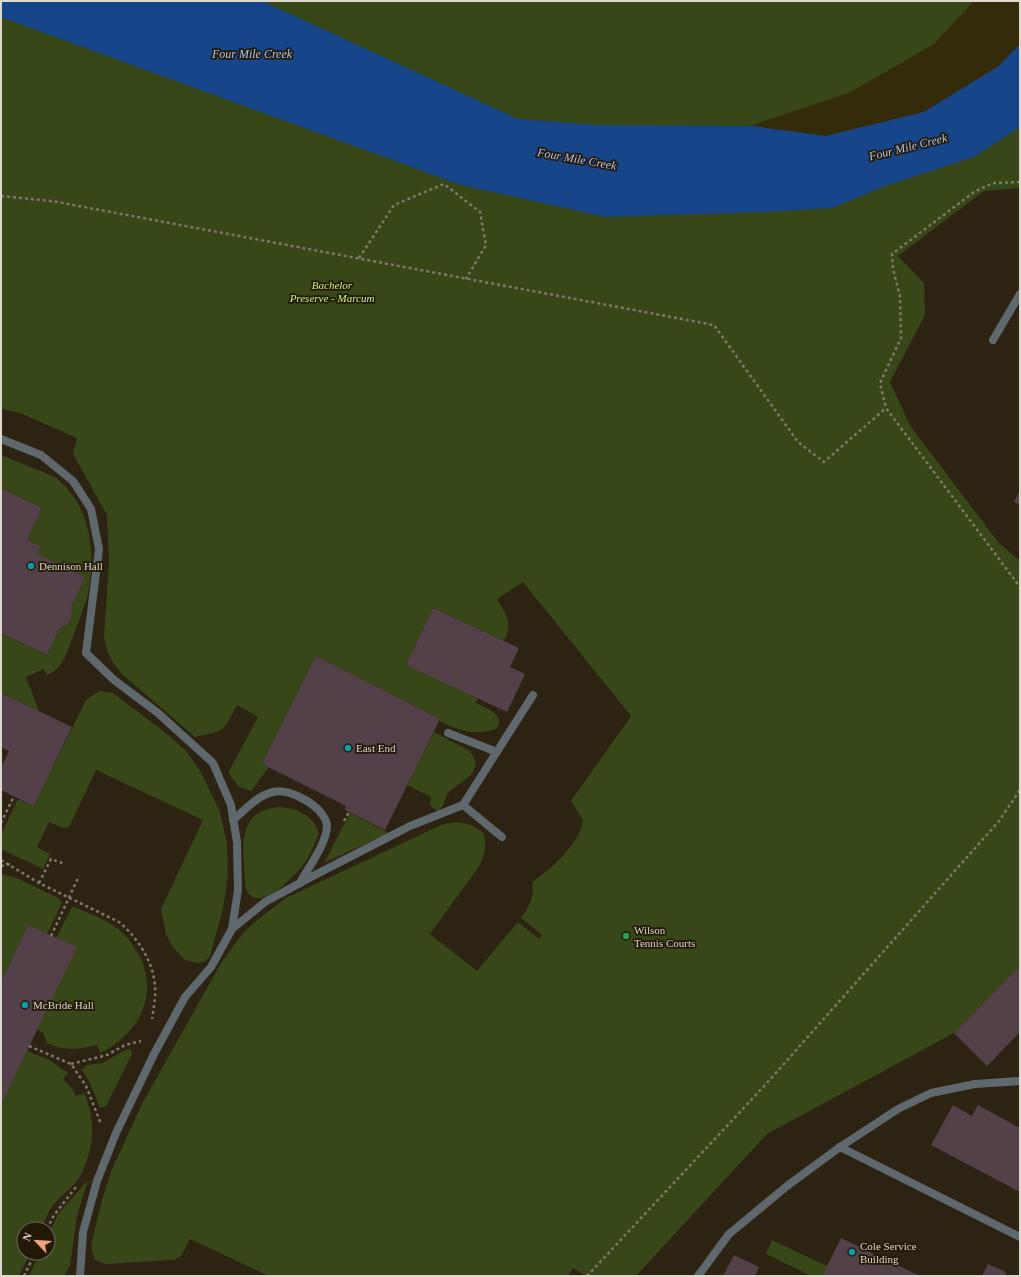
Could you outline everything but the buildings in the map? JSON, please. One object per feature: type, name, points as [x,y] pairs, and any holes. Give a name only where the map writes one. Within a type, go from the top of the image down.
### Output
[{"type":"lane","points":[[993,340],[1020,294]]},
{"type":"lane","points":[[1,440],[41,455],[73,481],[91,509],[99,549],[86,653],[114,680],[158,714],[213,763],[231,805],[237,842],[238,890],[232,929],[211,967],[185,997],[154,1054],[116,1133],[97,1181],[83,1232],[80,1276]]},
{"type":"lane","points":[[232,929],[265,902],[300,883],[410,826],[463,805],[533,695]]},
{"type":"lane","points":[[448,732],[497,752]]},
{"type":"lane","points":[[234,820],[261,797],[274,791],[287,792],[312,804],[323,814],[327,827],[324,840],[300,883]]},
{"type":"lane","points":[[463,805],[502,838]]},
{"type":"lane","points":[[698,1276],[729,1234],[787,1186],[840,1147],[898,1109],[931,1093],[975,1084],[1020,1081]]},
{"type":"lane","points":[[840,1147],[1020,1237]]},
{"type":"path","points":[[1020,182],[993,183],[974,192],[892,254],[892,269],[900,296],[901,338],[880,383],[886,408],[1020,587]]},
{"type":"path","points":[[359,258],[394,205],[444,184],[480,212],[486,245],[466,278]]},
{"type":"path","points":[[1,196],[52,201],[714,325],[798,442],[824,462],[886,408]]},
{"type":"path","points":[[587,1276],[767,1083],[999,821],[1020,790]]},
{"type":"path","points":[[1,823],[14,796]]},
{"type":"path","points":[[39,883],[51,859],[66,864]]},
{"type":"path","points":[[1,860],[10,864],[39,883],[119,922],[129,931],[145,955],[154,978],[156,1000],[152,1020]]},
{"type":"path","points":[[1,866],[10,864]]},
{"type":"path","points":[[51,936],[78,876]]},
{"type":"path","points":[[71,1064],[107,1055],[125,1045],[144,1040]]},
{"type":"path","points":[[29,1046],[71,1064],[86,1086],[102,1126]]},
{"type":"path","points":[[52,1221],[63,1202],[78,1185]]},
{"type":"path","points":[[24,1276],[31,1261]]},
{"type":"green space","name":"Bachelor Preserve - Marcum","points":[[1,1],[1020,1],[1020,188],[984,191],[898,256],[924,283],[925,315],[890,382],[911,427],[999,543],[1020,561],[1020,966],[954,1033],[767,1134],[636,1276],[586,1276],[573,1268],[568,1276],[269,1276],[190,1239],[181,1256],[174,1260],[105,1264],[94,1259],[91,1245],[102,1200],[112,1169],[142,1104],[220,965],[245,931],[286,898],[441,825],[458,822],[475,827],[484,834],[485,847],[482,860],[478,868],[430,934],[477,971],[518,922],[539,939],[542,935],[521,918],[531,901],[533,892],[532,882],[556,863],[571,847],[581,829],[583,820],[571,801],[631,716],[523,582],[497,599],[508,619],[508,629],[504,641],[433,608],[406,665],[478,698],[476,703],[490,710],[497,716],[499,724],[496,729],[481,732],[460,730],[316,656],[269,767],[251,791],[239,787],[229,774],[229,771],[258,717],[237,705],[222,729],[213,733],[195,737],[122,674],[114,664],[107,651],[104,638],[109,561],[107,515],[73,454],[77,438],[20,413],[1,409]]},
{"type":"green space","points":[[1,455],[55,477],[67,488],[83,513],[90,542],[91,573],[88,594],[65,658],[58,668],[47,675],[44,669],[26,677],[39,711],[1,693],[1,633],[47,655],[60,628],[68,624],[72,615],[71,606],[37,554],[41,546],[27,540],[42,508],[1,488]]},
{"type":"green space","points":[[99,691],[113,693],[166,733],[187,752],[201,772],[220,812],[227,844],[228,875],[223,909],[210,956],[205,961],[198,963],[185,960],[172,946],[166,934],[161,909],[203,820],[96,770],[69,827],[63,828],[49,822],[37,847],[50,854],[43,869],[1,849],[1,835],[18,799],[34,806],[86,700]]},
{"type":"green space","points":[[434,732],[470,751],[476,762],[470,776],[447,794],[442,807],[437,811],[430,805],[431,797],[407,785]]},
{"type":"green space","points":[[279,807],[292,809],[304,814],[313,821],[319,833],[306,861],[292,877],[275,892],[266,897],[258,898],[251,895],[245,887],[243,848],[244,836],[248,825],[254,817],[264,810]]},
{"type":"green space","points":[[350,813],[389,833],[324,863]]},
{"type":"green space","points":[[1,874],[17,878],[58,898],[62,903],[47,934],[28,925],[2,980]]},
{"type":"green space","points":[[72,907],[100,918],[113,925],[125,935],[139,955],[145,970],[147,985],[146,999],[142,1012],[135,1025],[125,1036],[100,1053],[97,1045],[71,1049],[53,1046],[47,1043],[44,1034],[37,1029],[56,938]]},
{"type":"green space","points":[[127,1049],[131,1050],[132,1054],[106,1106],[100,1108],[90,1083],[82,1070],[87,1065],[103,1063]]},
{"type":"green space","points":[[27,1051],[48,1059],[68,1073],[63,1079],[76,1096],[84,1093],[91,1114],[91,1147],[79,1178],[55,1203],[45,1221],[16,1221],[16,1261],[26,1261],[19,1276],[1,1276],[1,1105]]},
{"type":"green space","points":[[88,1180],[77,1216],[70,1266],[64,1276],[29,1276],[36,1261],[56,1261],[55,1221],[58,1214]]},
{"type":"green space","points":[[772,1240],[827,1266],[822,1276],[811,1276],[766,1254]]},
{"type":"sand","points":[[974,1],[1020,1],[1020,44],[999,66],[924,112],[826,136],[750,126],[849,93],[934,44]]},
{"type":"water","name":"Four Mile Creek","points":[[1,1],[262,1],[518,119],[597,125],[750,126],[826,136],[924,112],[999,66],[1020,44],[1020,127],[974,157],[888,185],[832,208],[763,212],[606,217],[461,185],[1,17]]},
{"type":"place","name":"Dennison Hall","points":[[31,566]]},
{"type":"place","name":"East End","points":[[348,748]]},
{"type":"place","name":"Wilson Tennis Courts","points":[[626,936]]},
{"type":"place","name":"McBride Hall","points":[[25,1005]]},
{"type":"place","name":"Cole Service Building","points":[[852,1252]]}]
